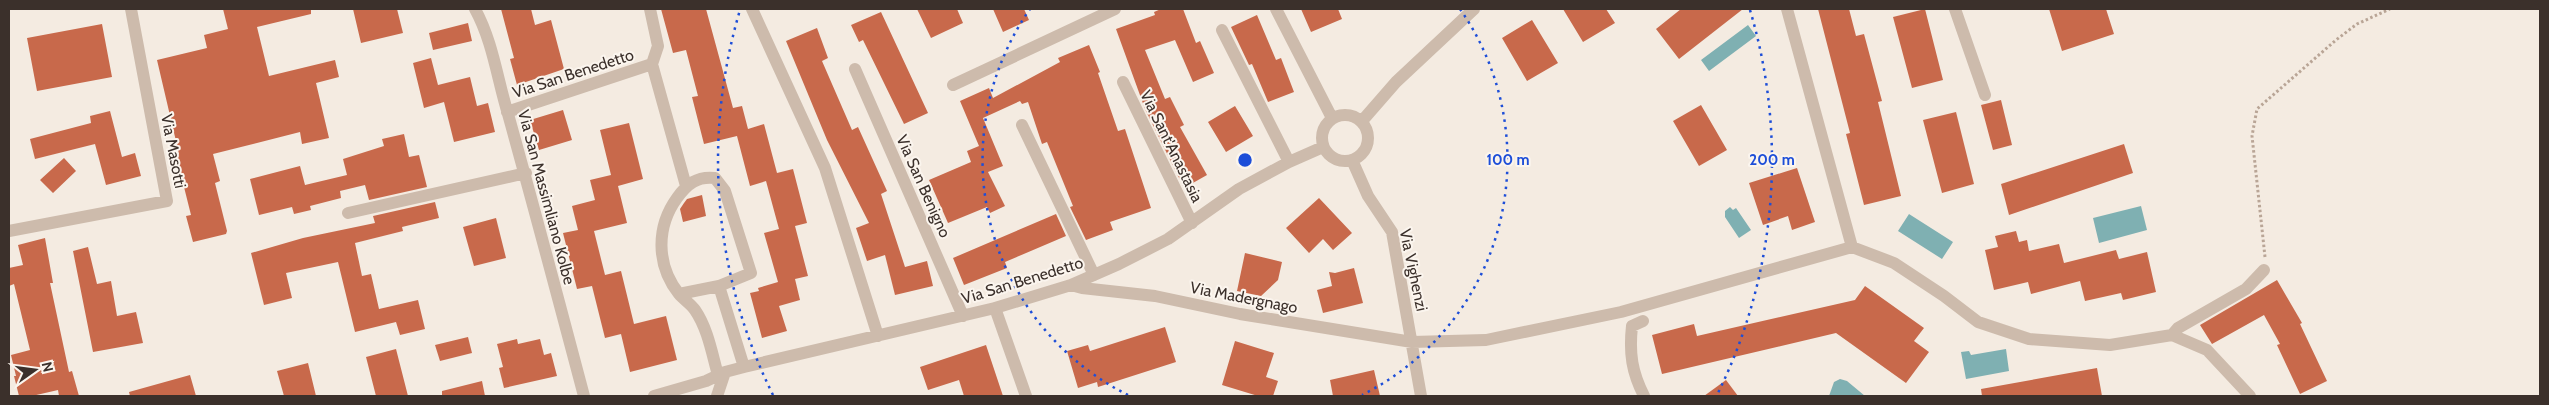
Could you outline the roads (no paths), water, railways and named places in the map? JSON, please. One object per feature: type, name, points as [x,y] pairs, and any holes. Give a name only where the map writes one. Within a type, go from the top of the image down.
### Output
[{"type":"street","name":"Via Masotti","points":[[9,231],[167,201],[130,9]]},
{"type":"street","name":"Via San Massimliano Kolbe","points":[[475,9],[495,57],[507,112],[526,174],[584,396]]},
{"type":"street","name":"Via San Benedetto","points":[[507,112],[652,64],[658,46],[650,9]]},
{"type":"street","points":[[752,9],[825,168],[878,336]]},
{"type":"street","points":[[953,85],[1115,9]]},
{"type":"street","points":[[1276,9],[1332,118]]},
{"type":"street","points":[[1362,121],[1396,82],[1474,9]]},
{"type":"street","points":[[1788,9],[1852,247],[1894,263],[1944,296],[1978,322],[2029,339],[2110,345],[2172,335],[2207,350],[2250,396]]},
{"type":"street","points":[[1955,9],[1985,95]]},
{"type":"street","points":[[1222,30],[1289,162]]},
{"type":"street","points":[[652,64],[686,186]]},
{"type":"street","name":"Via San Benigno","points":[[855,69],[963,316]]},
{"type":"street","name":"Via Sant'Anastasia","points":[[1123,82],[1192,224]]},
{"type":"street","points":[[1351,115],[1362,121],[1367,130],[1368,139],[1366,148],[1360,156],[1352,160],[1338,160],[1327,153],[1323,147],[1322,136],[1325,126],[1332,118],[1351,115]]},
{"type":"street","points":[[1022,125],[1094,275]]},
{"type":"street","name":"Via San Benedetto","points":[[654,396],[706,381],[744,367],[995,308],[1071,285],[1168,239],[1192,224],[1239,189],[1289,162],[1323,147]]},
{"type":"street","name":"Via Vighenzi","points":[[1352,160],[1368,196],[1392,232],[1421,396]]},
{"type":"street","points":[[348,213],[526,174]]},
{"type":"street","points":[[679,294],[719,286],[751,272],[725,191],[715,178],[697,180],[686,186],[667,213],[662,233],[661,256],[668,278],[679,294],[695,310],[703,325],[722,374],[717,396]]},
{"type":"street","name":"Via Madergnago","points":[[1071,285],[1082,288],[1155,296],[1240,314],[1412,342],[1486,340],[1581,321],[1739,281],[1852,247]]},
{"type":"street","points":[[2172,335],[2178,328],[2246,289],[2264,270]]},
{"type":"street","points":[[719,286],[744,367]]},
{"type":"street","points":[[995,308],[1026,396]]},
{"type":"street","points":[[1644,321],[1632,326],[1630,342],[1633,373],[1644,396]]},
{"type":"water","points":[[1748,25],[1756,36],[1709,71],[1701,60]]},
{"type":"water","points":[[2141,206],[2147,230],[2099,243],[2093,218]]},
{"type":"water","points":[[1730,207],[1733,210],[1736,208],[1751,230],[1739,238],[1725,217],[1725,211]]},
{"type":"water","points":[[1909,214],[1953,242],[1942,259],[1898,231]]},
{"type":"water","points":[[2006,349],[2009,371],[1966,379],[1961,352],[1969,351],[1971,355]]},
{"type":"water","points":[[1840,379],[1847,381],[1865,396],[1829,396],[1834,382]]}]
